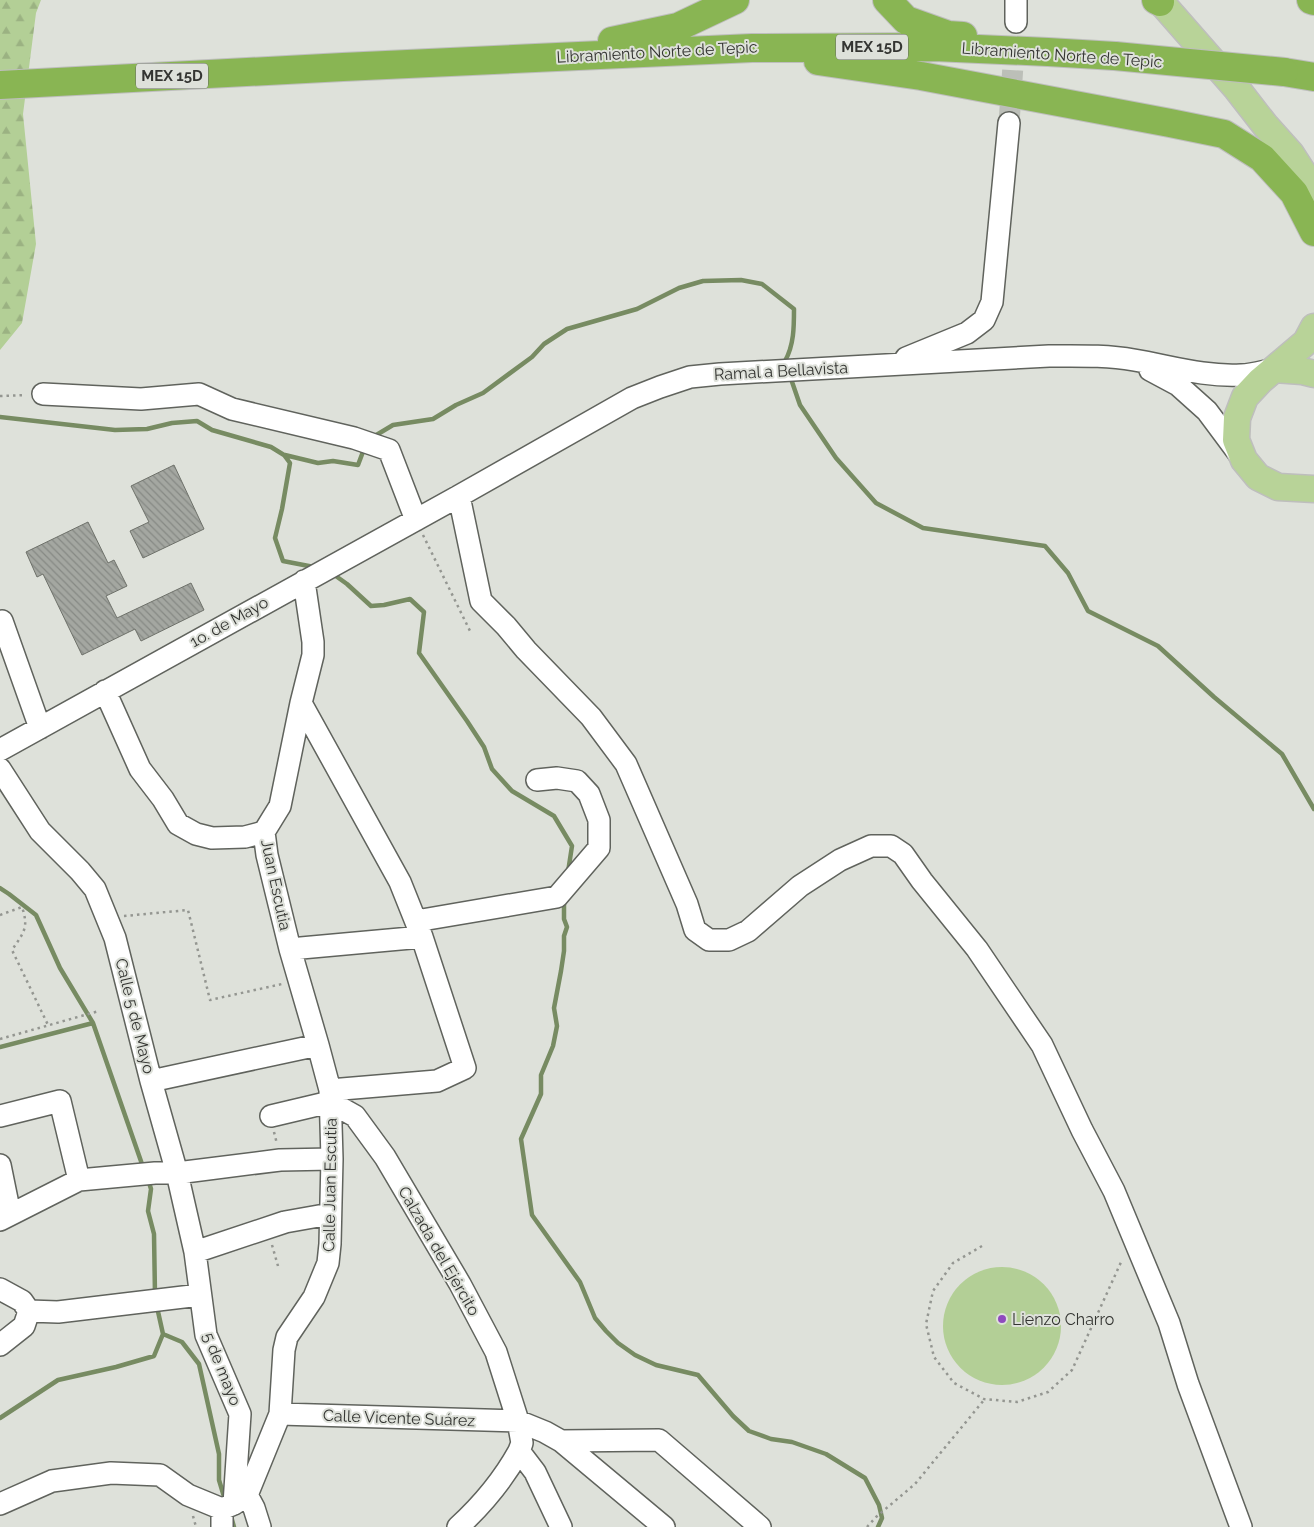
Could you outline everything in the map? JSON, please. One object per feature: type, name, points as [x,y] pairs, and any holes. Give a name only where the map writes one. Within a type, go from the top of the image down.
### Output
[{"type":"highway","points":[[343,67],[370,51],[614,41],[678,26],[735,0]]},
{"type":"highway","points":[[887,0],[906,20],[948,35],[1092,42],[1116,56]]},
{"type":"highway","name":"Libramiento Norte de Tepic","points":[[0,86],[343,67],[752,48],[934,47],[1048,52],[1116,56],[1284,72],[1314,77]]},
{"type":"highway","points":[[629,54],[645,62],[811,60],[922,76],[1224,134],[1262,158],[1294,192],[1314,232]]},
{"type":"main road","points":[[1158,1],[1291,154],[1314,190]]},
{"type":"main road","points":[[1265,125],[1306,191],[1314,212]]},
{"type":"main road","points":[[1309,488],[1278,487],[1258,477],[1244,460],[1236,440],[1237,418],[1245,397],[1306,342],[1314,327]]},
{"type":"main road","points":[[1275,369],[1314,374]]},
{"type":"street","points":[[1016,0],[1016,22]]},
{"type":"street","points":[[892,364],[967,333],[984,320],[992,302],[1009,123]]},
{"type":"street","name":"Ramal a Bellavista","points":[[459,496],[632,398],[660,386],[690,377],[769,370],[1049,356],[1093,356],[1133,360],[1222,376],[1244,375],[1275,369]]},
{"type":"street","points":[[1133,360],[1178,385],[1207,411],[1244,460]]},
{"type":"street","points":[[43,394],[141,399],[199,394],[232,409],[362,441],[389,450],[416,520]]},
{"type":"street","points":[[459,496],[481,601],[506,626],[526,650],[592,716],[626,764],[686,904],[695,930],[709,940],[729,940],[748,931],[800,886],[840,860],[871,846],[891,846],[903,854],[922,881],[977,949],[1042,1045],[1082,1130],[1114,1191],[1169,1323],[1188,1384],[1241,1527]]},
{"type":"street","name":"1o. de Mayo","points":[[0,750],[459,496]]},
{"type":"street","name":"Juan Escutia","points":[[304,581],[313,642],[313,655],[280,806],[264,832],[267,855],[290,949],[318,1045],[330,1096]]},
{"type":"street","points":[[2,621],[40,728]]},
{"type":"street","points":[[105,691],[140,769],[163,799],[178,824],[196,834],[212,838],[245,836],[264,832]]},
{"type":"street","points":[[271,1116],[330,1096],[436,1081],[465,1068],[419,929],[400,882],[301,703]]},
{"type":"street","name":"Calle 5 de Mayo","points":[[0,769],[40,830],[95,889],[116,938],[151,1081],[177,1173],[195,1252],[200,1295]]},
{"type":"street","points":[[290,949],[419,929],[557,897],[599,848],[599,820],[589,794],[577,781],[557,778],[537,780]]},
{"type":"street","points":[[151,1081],[318,1045]]},
{"type":"street","name":"Calle Juan Escutia","points":[[231,1509],[280,1414],[284,1350],[287,1337],[314,1296],[328,1263],[332,1159],[330,1096]]},
{"type":"street","name":"Calzada del Ejército","points":[[330,1096],[355,1116],[385,1157],[460,1284],[496,1352],[518,1421],[522,1443],[519,1451]]},
{"type":"street","points":[[0,1116],[60,1100],[79,1180]]},
{"type":"street","points":[[0,1165],[5,1217],[79,1180],[155,1173],[177,1173],[280,1160],[332,1159]]},
{"type":"street","points":[[195,1252],[285,1222],[330,1214]]},
{"type":"street","points":[[0,1289],[22,1301],[29,1311]]},
{"type":"street","points":[[29,1311],[58,1312],[200,1295]]},
{"type":"street","name":"5 de mayo","points":[[200,1295],[206,1335],[240,1414],[231,1509]]},
{"type":"street","points":[[0,1345],[24,1326],[29,1311]]},
{"type":"street","name":"Calle Vicente Suárez","points":[[280,1414],[518,1421]]},
{"type":"street","points":[[518,1421],[561,1440],[664,1527]]},
{"type":"street","points":[[561,1440],[659,1440],[760,1527]]},
{"type":"street","points":[[458,1527],[490,1495],[519,1451],[535,1472],[561,1527]]},
{"type":"street","points":[[0,1504],[52,1481],[111,1473],[160,1475],[188,1495],[231,1509],[254,1508],[260,1527]]},
{"type":"path","points":[[0,396],[43,394]]},
{"type":"path","points":[[416,520],[470,631]]},
{"type":"path","points":[[0,915],[22,907],[26,918],[24,932],[12,950],[48,1025]]},
{"type":"path","points":[[107,917],[188,910],[210,1000],[298,980]]},
{"type":"path","points":[[0,1038],[99,1011]]},
{"type":"path","points":[[271,1116],[280,1160]]},
{"type":"path","points":[[982,1246],[953,1263],[933,1291],[926,1324],[934,1357],[954,1383],[984,1399],[1017,1402],[1048,1392],[1072,1370],[1133,1236]]},
{"type":"path","points":[[867,1527],[876,1517],[916,1484],[984,1399]]},
{"type":"green space","points":[[0,0],[41,0],[36,13],[23,114],[36,244],[22,323],[0,350]]},
{"type":"green space","name":"Lienzo Charro","points":[[1002,1267],[1025,1271],[1044,1284],[1057,1303],[1061,1326],[1057,1349],[1044,1368],[1025,1381],[1002,1385],[979,1381],[960,1368],[947,1349],[943,1326],[947,1303],[960,1284],[979,1271]]},
{"type":"building","points":[[174,465],[204,529],[143,558],[130,531],[149,522],[131,486]]},
{"type":"building","points":[[88,522],[108,563],[114,560],[127,586],[106,596],[117,618],[191,583],[204,610],[141,641],[135,629],[82,655],[43,574],[37,577],[26,552]]},
{"type":"waterway","points":[[373,437],[393,425],[433,419],[456,405],[483,393],[532,357],[544,344],[567,329],[637,309],[679,288],[703,281],[741,280],[762,284],[794,309],[793,336],[786,363]]},
{"type":"waterway","points":[[790,376],[800,405],[836,458],[876,503],[923,528],[1045,546],[1068,573],[1088,611],[1158,646],[1214,697],[1282,754],[1314,809]]},
{"type":"waterway","points":[[0,417],[115,430],[147,429],[172,423],[197,421],[212,430],[271,447],[284,455],[290,463],[275,538],[283,561],[314,567]]},
{"type":"waterway","points":[[285,455],[318,463],[333,461],[358,465],[364,449]]},
{"type":"waterway","points":[[333,574],[371,606],[410,599],[424,612],[419,653],[484,747],[492,769],[512,791],[554,816],[572,846],[568,872]]},
{"type":"waterway","points":[[0,888],[36,915],[60,968],[93,1023],[143,1167]]},
{"type":"waterway","points":[[564,900],[564,919],[567,927],[564,936],[564,951],[554,1008],[557,1026],[553,1046],[541,1075],[541,1094],[521,1139],[532,1215],[580,1282],[595,1318],[618,1343],[635,1355],[656,1365],[698,1375],[733,1416],[749,1431],[771,1439],[792,1442],[826,1454],[865,1478],[879,1505],[882,1518],[878,1527]]},
{"type":"waterway","points":[[0,1047],[93,1023]]},
{"type":"waterway","points":[[148,1179],[151,1189],[148,1211],[154,1234],[155,1295]]},
{"type":"waterway","points":[[157,1307],[163,1334],[182,1342],[199,1364],[219,1454],[219,1480],[225,1500]]},
{"type":"waterway","points":[[0,1418],[58,1380],[154,1356],[163,1334]]},
{"type":"waterway","points":[[231,1516],[234,1527]]},
{"type":"tunnel","points":[[1009,123],[1016,22]]},
{"type":"place","name":"Lienzo Charro","points":[[1002,1319]]}]
